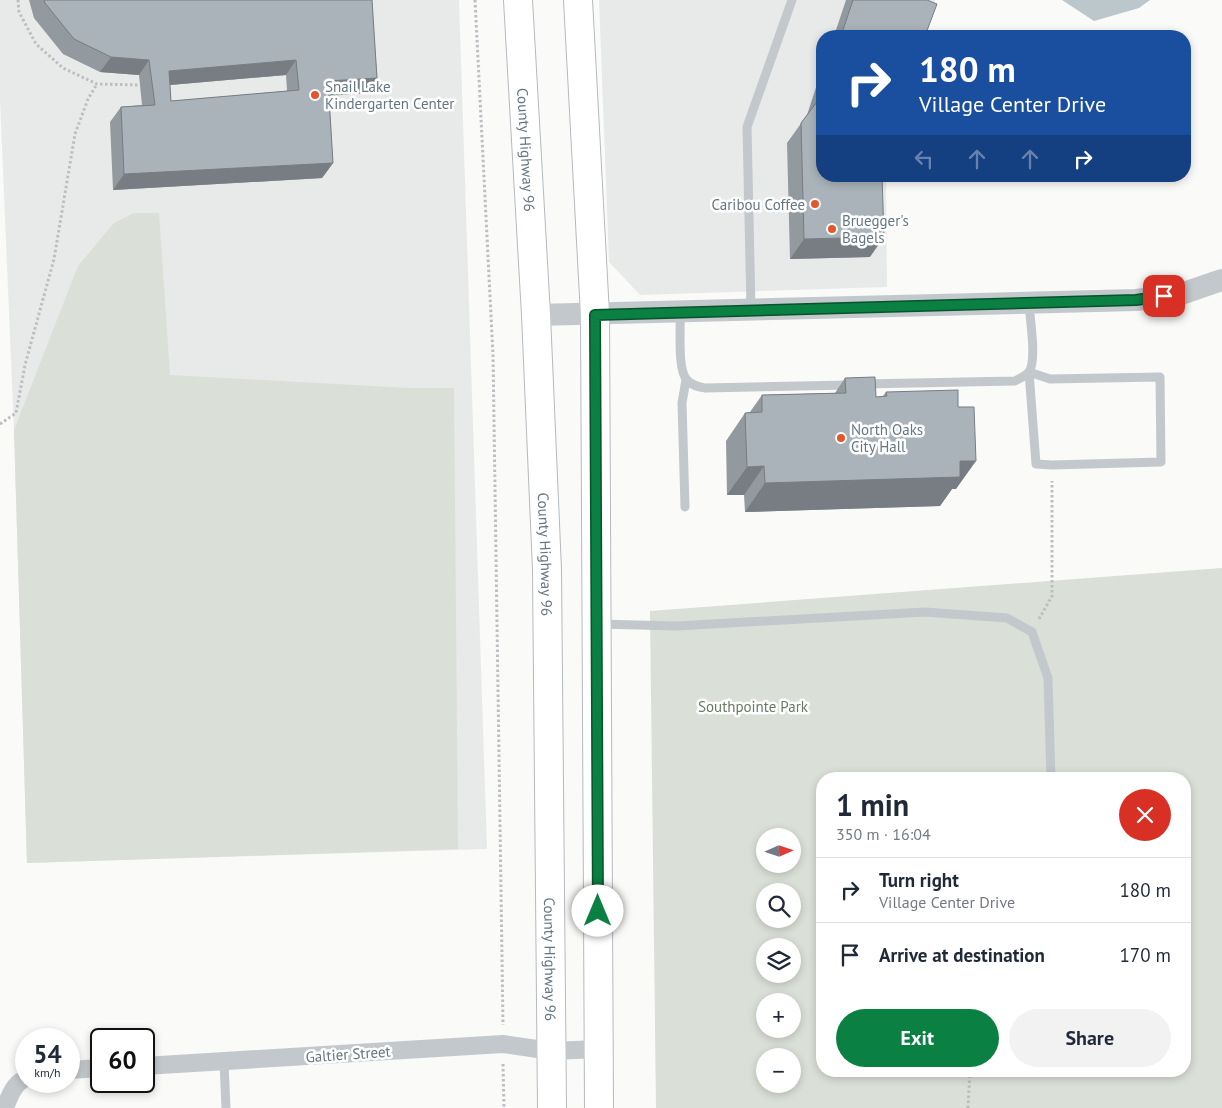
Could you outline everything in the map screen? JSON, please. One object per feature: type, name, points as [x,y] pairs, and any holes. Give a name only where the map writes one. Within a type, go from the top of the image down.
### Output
[{"type":"main road","name":"County Highway 96","points":[[518,0],[536,316],[547,570],[552,1108]]},
{"type":"main road","points":[[578,0],[595,315],[599,1108]]},
{"type":"street","points":[[536,316],[1136,300],[1178,295],[1222,280]]},
{"type":"street","name":"Galtier Street","points":[[155,1065],[503,1044],[551,1051],[599,1049]]},
{"type":"street","points":[[7,1103],[15,1088]]},
{"type":"lane","points":[[751,310],[747,127],[792,0]]},
{"type":"lane","points":[[1029,302],[1033,360],[1029,372],[1036,464],[1052,466],[1162,462],[1160,377],[1050,378],[1029,372]]},
{"type":"lane","points":[[680,312],[682,370],[686,380],[682,403],[685,507]]},
{"type":"lane","points":[[686,380],[695,386],[705,388],[1016,381],[1029,372]]},
{"type":"lane","points":[[597,624],[676,626],[925,612],[1008,618],[1032,632],[1048,678],[1051,772]]},
{"type":"lane","points":[[224,1062],[226,1108]]},
{"type":"path","points":[[18,0],[19,12],[36,44],[63,68],[97,84],[140,85]]},
{"type":"path","points":[[475,0],[493,355],[504,1108]]},
{"type":"path","points":[[0,424],[16,412],[25,365],[54,259],[75,134],[88,99],[97,84]]},
{"type":"path","points":[[1032,632],[1052,596],[1052,466]]},
{"type":"path","points":[[968,1108],[970,1077]]},
{"type":"shaded area","points":[[0,0],[459,0],[487,849],[27,863],[14,430],[0,100]]},
{"type":"shaded area","points":[[599,0],[935,0],[925,30],[816,30],[816,182],[886,182],[887,287],[640,295],[609,262]]},
{"type":"shaded area","points":[[1062,0],[1150,0],[1139,8],[1094,21]]},
{"type":"green space","points":[[134,213],[159,213],[170,375],[408,388],[454,388],[458,849],[27,863],[14,430],[78,266],[114,223]]},
{"type":"green space","name":"Southpointe Park","points":[[1222,568],[1222,1108],[656,1108],[650,611]]},
{"type":"building","name":"Snail Lake Kindergarten Center","points":[[44,0],[372,0],[377,78],[328,81],[333,163],[124,174],[121,107],[155,105],[149,60],[111,57],[74,39]],"holes":[[[296,60],[299,90],[171,101],[169,71]]]},
{"type":"building","points":[[853,0],[927,0],[937,4],[927,30],[843,30]]},
{"type":"building","points":[[816,103],[816,182],[882,182],[884,237],[804,239],[801,123]]},
{"type":"building","points":[[875,377],[876,397],[887,396],[886,392],[958,390],[958,407],[974,407],[976,461],[960,461],[960,477],[765,483],[764,466],[747,467],[745,413],[762,412],[762,395],[846,393],[845,378]]},
{"type":"place","name":"Snail Lake Kindergarten Center","points":[[315,95]]},
{"type":"place","name":"Caribou Coffee","points":[[815,204]]},
{"type":"place","name":"Bruegger's Bagels","points":[[832,229]]},
{"type":"place","name":"North Oaks City Hall","points":[[841,438]]},
{"type":"route","points":[[598,911],[595,315],[1136,300],[1164,296]]}]
